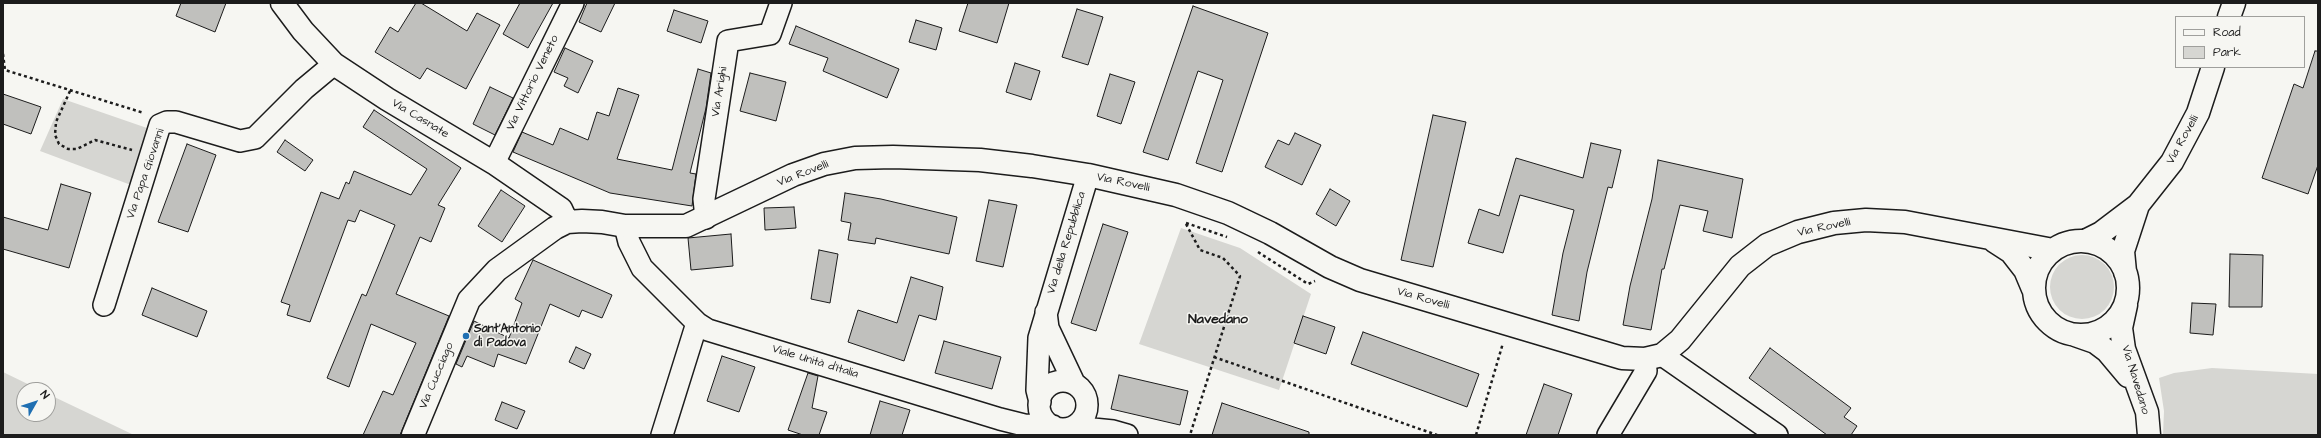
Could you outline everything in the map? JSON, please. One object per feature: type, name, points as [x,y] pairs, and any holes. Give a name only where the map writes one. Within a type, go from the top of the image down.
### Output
[{"type":"street","name":"Via Casnate","points":[[282,3],[303,31],[334,64],[387,99],[494,163],[561,210],[567,222]]},
{"type":"street","name":"Via Vittorio Veneto","points":[[494,163],[573,3]]},
{"type":"street","name":"Via Arighi","points":[[706,218],[704,199],[728,41],[770,34],[781,3]]},
{"type":"street","points":[[2229,16],[2234,3]]},
{"type":"street","name":"Via Papa Giovanni","points":[[104,305],[160,126],[167,122],[176,122],[240,141],[255,138],[304,89],[334,64]]},
{"type":"street","name":"Via Rovelli","points":[[2085,241],[2101,233],[2138,206],[2172,162],[2198,113],[2213,68]]},
{"type":"street","name":"Via Rovelli","points":[[567,222],[602,222],[624,226],[686,226],[706,218],[793,175],[824,164],[855,158],[893,157],[980,160],[1032,166],[1088,175],[1176,195],[1228,212],[1270,233],[1330,267],[1360,280],[1622,358],[1654,357],[1680,340],[1740,266],[1767,245],[1798,232],[1834,223],[1866,220],[1905,222],[2053,250]]},
{"type":"street","name":"Via della Repubblica","points":[[1040,402],[1037,390],[1039,338],[1088,175]]},
{"type":"street","name":"Via Rovelli","points":[[2126,272],[2123,251],[2138,206]]},
{"type":"street","name":"Via Cucciago","points":[[413,435],[468,300],[497,270],[555,228],[567,222]]},
{"type":"street","name":"Viale Unità d'Italia","points":[[624,226],[629,242],[642,268],[697,323],[708,330],[1000,419],[1024,425],[1063,427],[1120,433]]},
{"type":"street","name":"Via Rovelli","points":[[1985,237],[2001,244],[2011,252],[2024,270],[2033,289]]},
{"type":"street","points":[[2075,335],[2097,333],[2116,320],[2126,301],[2128,291],[2126,272],[2121,263],[2110,251],[2096,243],[2085,241],[2068,242],[2053,250],[2040,263],[2035,276],[2033,289],[2035,300],[2046,320],[2054,327],[2075,335],[2094,342],[2107,351],[2139,390]]},
{"type":"street","name":"Via Navedano","points":[[2126,301],[2121,328],[2124,349],[2147,412],[2149,435]]},
{"type":"street","name":"Via della Repubblica","points":[[1046,311],[1048,328],[1074,383]]},
{"type":"street","points":[[662,435],[697,323]]},
{"type":"street","points":[[1608,435],[1654,357],[1777,435]]},
{"type":"street","points":[[1088,404],[1083,417],[1063,427],[1045,420],[1040,412],[1042,393],[1048,386],[1057,381],[1074,383],[1081,388],[1088,404],[1100,423],[1120,433]]},
{"type":"path","points":[[3,54],[5,70],[151,116],[160,126]]},
{"type":"path","points":[[70,91],[56,122],[55,135],[59,144],[68,149],[77,148],[94,140],[150,156]]},
{"type":"path","points":[[1188,216],[1186,223],[1200,250],[1223,258],[1240,276],[1190,435]]},
{"type":"path","points":[[1476,435],[1504,340]]},
{"type":"path","points":[[1214,357],[1437,435]]},
{"type":"green space","points":[[63,99],[147,128],[131,185],[40,151]]},
{"type":"green space","points":[[1181,228],[1240,248],[1311,294],[1279,390],[1139,344]]},
{"type":"green space","points":[[2082,255],[2100,261],[2108,269],[2114,287],[2108,305],[2100,313],[2082,319],[2064,313],[2056,305],[2050,287],[2056,269],[2064,261]]},
{"type":"green space","points":[[2212,368],[2318,374],[2318,435],[2163,435],[2164,411],[2159,378],[2174,373]]},
{"type":"green space","points":[[3,372],[24,382],[16,382],[16,422],[56,422],[56,398],[134,435],[3,435]]},
{"type":"building","points":[[181,3],[226,3],[215,32],[176,16]]},
{"type":"building","points":[[416,3],[421,3],[467,31],[477,13],[500,25],[466,89],[427,68],[420,79],[375,52],[390,27],[398,32]]},
{"type":"building","points":[[520,3],[553,3],[528,48],[503,34]]},
{"type":"building","points":[[587,3],[615,3],[601,32],[579,22]]},
{"type":"building","points":[[968,3],[1009,3],[997,43],[959,31]]},
{"type":"building","points":[[1193,6],[1268,33],[1222,172],[1196,163],[1223,80],[1198,71],[1168,160],[1143,152]]},
{"type":"building","points":[[1077,9],[1103,17],[1088,65],[1062,57]]},
{"type":"building","points":[[674,10],[708,21],[701,43],[667,31]]},
{"type":"building","points":[[916,20],[942,28],[936,50],[909,42]]},
{"type":"building","points":[[796,26],[899,69],[887,98],[823,71],[828,58],[789,44]]},
{"type":"building","points":[[565,48],[593,61],[578,93],[564,86],[568,78],[554,72]]},
{"type":"building","points":[[2315,51],[2318,51],[2318,165],[2308,194],[2262,178],[2294,84],[2303,88]]},
{"type":"building","points":[[1015,63],[1040,71],[1031,100],[1006,92]]},
{"type":"building","points":[[698,69],[711,73],[706,108],[690,173],[696,174],[692,206],[610,193],[513,152],[522,132],[553,145],[560,128],[588,140],[597,112],[609,116],[618,88],[639,95],[617,159],[672,170]]},
{"type":"building","points":[[750,73],[786,82],[776,121],[740,111]]},
{"type":"building","points":[[1110,74],[1135,82],[1121,124],[1097,116]]},
{"type":"building","points":[[490,87],[513,98],[495,135],[473,124]]},
{"type":"building","points":[[3,94],[41,107],[31,134],[3,124]]},
{"type":"building","points":[[374,110],[461,168],[438,205],[445,208],[431,242],[420,237],[396,294],[449,316],[400,435],[363,435],[383,391],[393,395],[416,343],[371,324],[349,387],[327,378],[362,294],[366,296],[395,225],[360,210],[355,222],[348,220],[310,322],[287,315],[290,305],[281,302],[321,192],[339,199],[346,182],[349,184],[354,171],[411,195],[427,169],[363,127]]},
{"type":"building","points":[[1433,115],[1466,122],[1433,267],[1401,260]]},
{"type":"building","points":[[1295,133],[1321,145],[1302,185],[1265,167],[1278,140],[1289,145]]},
{"type":"building","points":[[285,140],[313,160],[305,171],[277,152]]},
{"type":"building","points":[[1591,143],[1621,150],[1612,188],[1608,187],[1587,272],[1579,321],[1552,315],[1563,253],[1574,210],[1520,195],[1503,253],[1468,243],[1479,209],[1499,216],[1516,158],[1583,178]]},
{"type":"building","points":[[187,144],[216,155],[188,232],[158,222]]},
{"type":"building","points":[[1658,160],[1743,179],[1732,238],[1703,231],[1708,211],[1680,205],[1664,269],[1662,269],[1651,330],[1623,325],[1630,286],[1652,199]]},
{"type":"building","points":[[61,184],[91,193],[69,268],[3,249],[3,217],[48,230]]},
{"type":"building","points":[[1330,189],[1350,201],[1336,226],[1316,214]]},
{"type":"building","points":[[501,190],[525,206],[502,242],[478,226]]},
{"type":"building","points":[[845,193],[881,199],[957,217],[949,254],[876,238],[875,244],[848,240],[851,223],[841,221]]},
{"type":"building","points":[[989,200],[1017,205],[1003,267],[976,261]]},
{"type":"building","points":[[794,207],[796,228],[765,230],[764,208]]},
{"type":"building","points":[[1103,224],[1128,232],[1096,331],[1071,323]]},
{"type":"building","points":[[731,234],[733,266],[691,270],[688,238]]},
{"type":"building","points":[[819,250],[838,254],[830,303],[811,299]]},
{"type":"building","points":[[2230,254],[2263,255],[2262,307],[2229,307]]},
{"type":"building","points":[[533,260],[612,295],[602,318],[582,310],[579,317],[550,304],[526,364],[498,354],[494,367],[467,356],[462,367],[456,364],[474,321],[509,338],[522,303],[515,299]]},
{"type":"building","points":[[911,277],[943,287],[936,320],[919,315],[904,361],[848,342],[858,310],[897,323]]},
{"type":"building","points":[[152,288],[207,311],[197,337],[142,315]]},
{"type":"building","points":[[2192,303],[2216,304],[2213,335],[2190,333]]},
{"type":"building","points":[[1303,316],[1335,327],[1326,354],[1294,343]]},
{"type":"building","points":[[1363,332],[1479,374],[1467,407],[1351,364]]},
{"type":"building","points":[[944,341],[1001,357],[992,389],[935,373]]},
{"type":"building","points":[[576,347],[591,354],[584,369],[569,362]]},
{"type":"building","points":[[1770,348],[1851,408],[1844,417],[1857,426],[1851,435],[1827,435],[1749,378]]},
{"type":"building","points":[[722,356],[755,367],[739,412],[707,401]]},
{"type":"building","points":[[808,373],[818,376],[812,408],[827,412],[819,435],[803,435],[788,430]]},
{"type":"building","points":[[1119,375],[1188,391],[1180,425],[1111,409]]},
{"type":"building","points":[[1544,384],[1572,394],[1558,435],[1526,435]]},
{"type":"building","points":[[880,401],[910,410],[902,435],[870,435]]},
{"type":"building","points":[[502,402],[525,411],[517,429],[495,420]]},
{"type":"building","points":[[1222,403],[1309,432],[1309,435],[1212,435]]},
{"type":"place","name":"Sant'Antonio di Padova","points":[[466,336]]},
{"type":"district","name":"Navedano","points":[[1218,320]]}]
